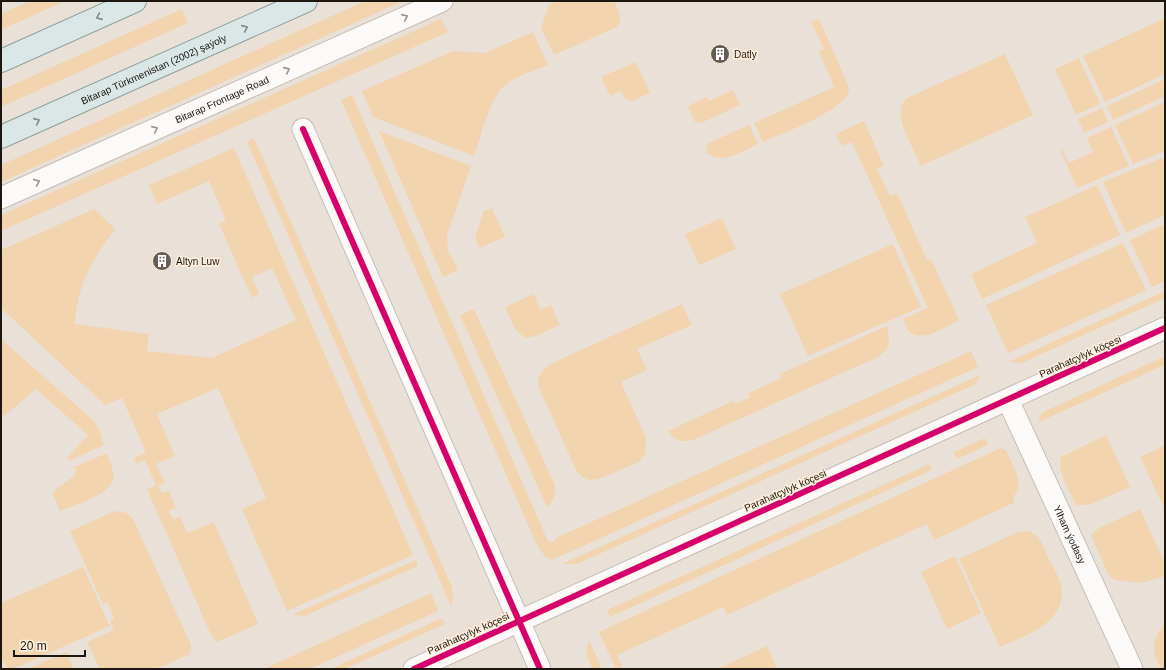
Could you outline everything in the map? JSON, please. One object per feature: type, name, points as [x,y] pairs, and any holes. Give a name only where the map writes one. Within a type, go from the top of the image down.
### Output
[{"type":"main road","points":[[1,61],[135,1]]},
{"type":"main road","name":"Bitarap Türkmenistan (2002) şaýoly","points":[[1,137],[306,1]]},
{"type":"street","name":"Bitarap Frontage Road","points":[[1,198],[442,1]]},
{"type":"street","points":[[303,129],[518,622],[540,669]]},
{"type":"street","name":"Parahatçylyk köçesi","points":[[414,669],[1165,328]]},
{"type":"street","name":"Ylham ýodasy","points":[[1008,400],[1132,669]]},
{"type":"shaded area","points":[[30,1],[65,1],[1,30],[1,14]]},
{"type":"shaded area","points":[[365,1],[403,1],[1,182],[1,165]]},
{"type":"shaded area","points":[[558,1],[614,1],[619,11],[620,22],[615,28],[554,55],[541,28],[549,5]]},
{"type":"shaded area","points":[[182,9],[188,23],[1,107],[1,90]]},
{"type":"shaded area","points":[[1165,18],[1165,74],[1105,102],[1083,56]]},
{"type":"shaded area","points":[[441,19],[448,32],[1,231],[1,215]]},
{"type":"shaded area","points":[[819,19],[849,87],[847,95],[840,103],[828,112],[799,127],[763,142],[754,123],[834,87],[819,51],[824,49],[811,22]]},
{"type":"shaded area","points":[[533,32],[548,65],[518,77],[503,87],[498,93],[486,120],[474,156],[373,117],[362,91],[453,51],[485,53]]},
{"type":"shaded area","points":[[1005,54],[1033,115],[921,166],[908,140],[901,120],[903,103],[909,97]]},
{"type":"shaded area","points":[[1079,58],[1100,104],[1076,115],[1055,69]]},
{"type":"shaded area","points":[[636,62],[650,93],[630,102],[628,98],[625,99],[621,91],[610,96],[601,77]]},
{"type":"shaded area","points":[[1165,79],[1165,96],[1113,120],[1107,106]]},
{"type":"shaded area","points":[[733,90],[740,105],[701,123],[695,122],[688,106],[707,97],[709,101]]},
{"type":"shaded area","points":[[352,95],[548,541],[551,543],[558,537],[971,351],[978,367],[552,560],[544,555],[537,545],[341,100]]},
{"type":"shaded area","points":[[1165,102],[1165,151],[1133,164],[1115,125]]},
{"type":"shaded area","points":[[1102,108],[1108,122],[1084,133],[1078,119]]},
{"type":"shaded area","points":[[864,121],[884,166],[877,169],[890,196],[897,193],[927,260],[931,259],[959,320],[936,332],[923,336],[911,333],[903,319],[928,308],[852,142],[842,146],[836,134]]},
{"type":"shaded area","points":[[749,125],[758,144],[726,158],[713,157],[707,153],[706,148],[709,143]]},
{"type":"shaded area","points":[[1111,127],[1129,166],[1077,188],[1060,150],[1062,149],[1069,163],[1093,152],[1087,138]]},
{"type":"shaded area","points":[[379,131],[471,166],[447,235],[448,250],[458,270],[443,277]]},
{"type":"shaded area","points":[[254,138],[452,587],[453,598],[451,606],[247,142]]},
{"type":"shaded area","points":[[234,148],[413,555],[287,611],[242,509],[266,498],[218,388],[157,414],[175,456],[156,464],[165,483],[158,486],[162,493],[169,491],[176,508],[169,511],[173,519],[180,517],[187,533],[214,522],[258,624],[217,642],[211,635],[147,489],[156,485],[145,460],[136,464],[134,458],[146,452],[122,398],[105,405],[1,308],[1,250],[94,209],[115,229],[99,252],[82,285],[76,310],[75,324],[149,334],[147,351],[212,358],[296,320],[272,268],[252,277],[259,294],[252,298],[219,224],[226,220],[209,181],[157,204],[149,185]]},
{"type":"shaded area","points":[[1162,158],[1165,163],[1165,215],[1126,233],[1103,182]]},
{"type":"shaded area","points":[[1097,185],[1120,235],[982,299],[971,274],[1037,243],[1025,217]]},
{"type":"shaded area","points":[[492,208],[505,237],[479,248],[475,238],[484,211]]},
{"type":"shaded area","points":[[722,218],[736,249],[699,265],[685,234]]},
{"type":"shaded area","points":[[1165,224],[1165,281],[1152,287],[1130,240]]},
{"type":"shaded area","points":[[1123,243],[1146,290],[1008,353],[986,305]]},
{"type":"shaded area","points":[[893,244],[921,307],[808,356],[780,294]]},
{"type":"shaded area","points":[[1165,291],[1165,298],[1022,363],[1008,362]]},
{"type":"shaded area","points":[[534,294],[540,310],[551,305],[560,325],[536,336],[525,338],[515,329],[505,307]]},
{"type":"shaded area","points":[[682,304],[692,325],[637,349],[647,370],[621,382],[646,438],[645,454],[639,462],[599,479],[589,480],[584,478],[577,472],[540,390],[538,379],[540,374],[548,365]]},
{"type":"shaded area","points":[[474,309],[554,483],[555,496],[547,507],[460,315]]},
{"type":"shaded area","points":[[887,326],[889,338],[888,348],[878,357],[693,440],[679,440],[673,437],[668,431],[733,401],[735,404],[750,397],[748,393],[782,378],[780,374]]},
{"type":"shaded area","points":[[1,339],[94,421],[99,429],[104,445],[69,461],[67,458],[88,435],[36,389],[4,416],[1,412]]},
{"type":"shaded area","points":[[1165,356],[1165,365],[1039,422],[1040,416],[1043,412]]},
{"type":"shaded area","points":[[980,375],[976,384],[577,564],[562,564]]},
{"type":"shaded area","points":[[1106,435],[1130,487],[1089,505],[1076,505],[1062,475],[1060,463],[1061,457]]},
{"type":"shaded area","points":[[985,438],[988,445],[957,459],[954,452]]},
{"type":"shaded area","points":[[1165,445],[1165,510],[1140,457]]},
{"type":"shaded area","points":[[1001,448],[1006,450],[1017,474],[1017,492],[1013,497],[1015,502],[934,540],[927,524],[727,615],[723,607],[617,655],[623,669],[616,669],[599,632]]},
{"type":"shaded area","points":[[107,453],[113,473],[113,480],[110,485],[98,495],[60,511],[52,493],[75,475],[76,470],[74,467]]},
{"type":"shaded area","points":[[929,464],[932,470],[610,617],[607,610]]},
{"type":"shaded area","points":[[1140,509],[1165,563],[1165,576],[1142,583],[1114,580],[1108,574],[1091,535],[1099,528]]},
{"type":"shaded area","points":[[115,511],[127,513],[133,519],[191,645],[190,654],[156,669],[100,669],[87,642],[114,630],[110,621],[114,618],[107,602],[103,604],[70,531]]},
{"type":"shaded area","points":[[1028,531],[1036,536],[1044,546],[1061,585],[1061,598],[1058,609],[1052,618],[1043,626],[1022,638],[1000,647],[959,559],[1018,532]]},
{"type":"shaded area","points":[[955,556],[981,613],[947,629],[921,572]]},
{"type":"shaded area","points":[[416,560],[418,566],[304,616],[294,615],[294,614]]},
{"type":"shaded area","points":[[83,567],[110,626],[13,669],[7,669],[1,657],[1,603]]},
{"type":"shaded area","points":[[431,593],[438,611],[310,669],[264,669]]},
{"type":"shaded area","points":[[442,618],[445,624],[345,669],[330,669]]},
{"type":"shaded area","points":[[1163,626],[1165,629],[1165,669],[1161,669],[1154,651],[1154,642]]},
{"type":"shaded area","points":[[590,642],[602,669],[592,669],[587,656],[587,644]]},
{"type":"shaded area","points":[[767,646],[777,669],[717,669]]},
{"type":"shaded area","points":[[66,652],[74,669],[28,669]]},
{"type":"cycle path","points":[[303,129],[540,669]]},
{"type":"cycle path","points":[[414,669],[1165,328]]},
{"type":"place","name":"Datly","points":[[720,54]]},
{"type":"place","name":"Altyn Luw","points":[[162,261]]}]
